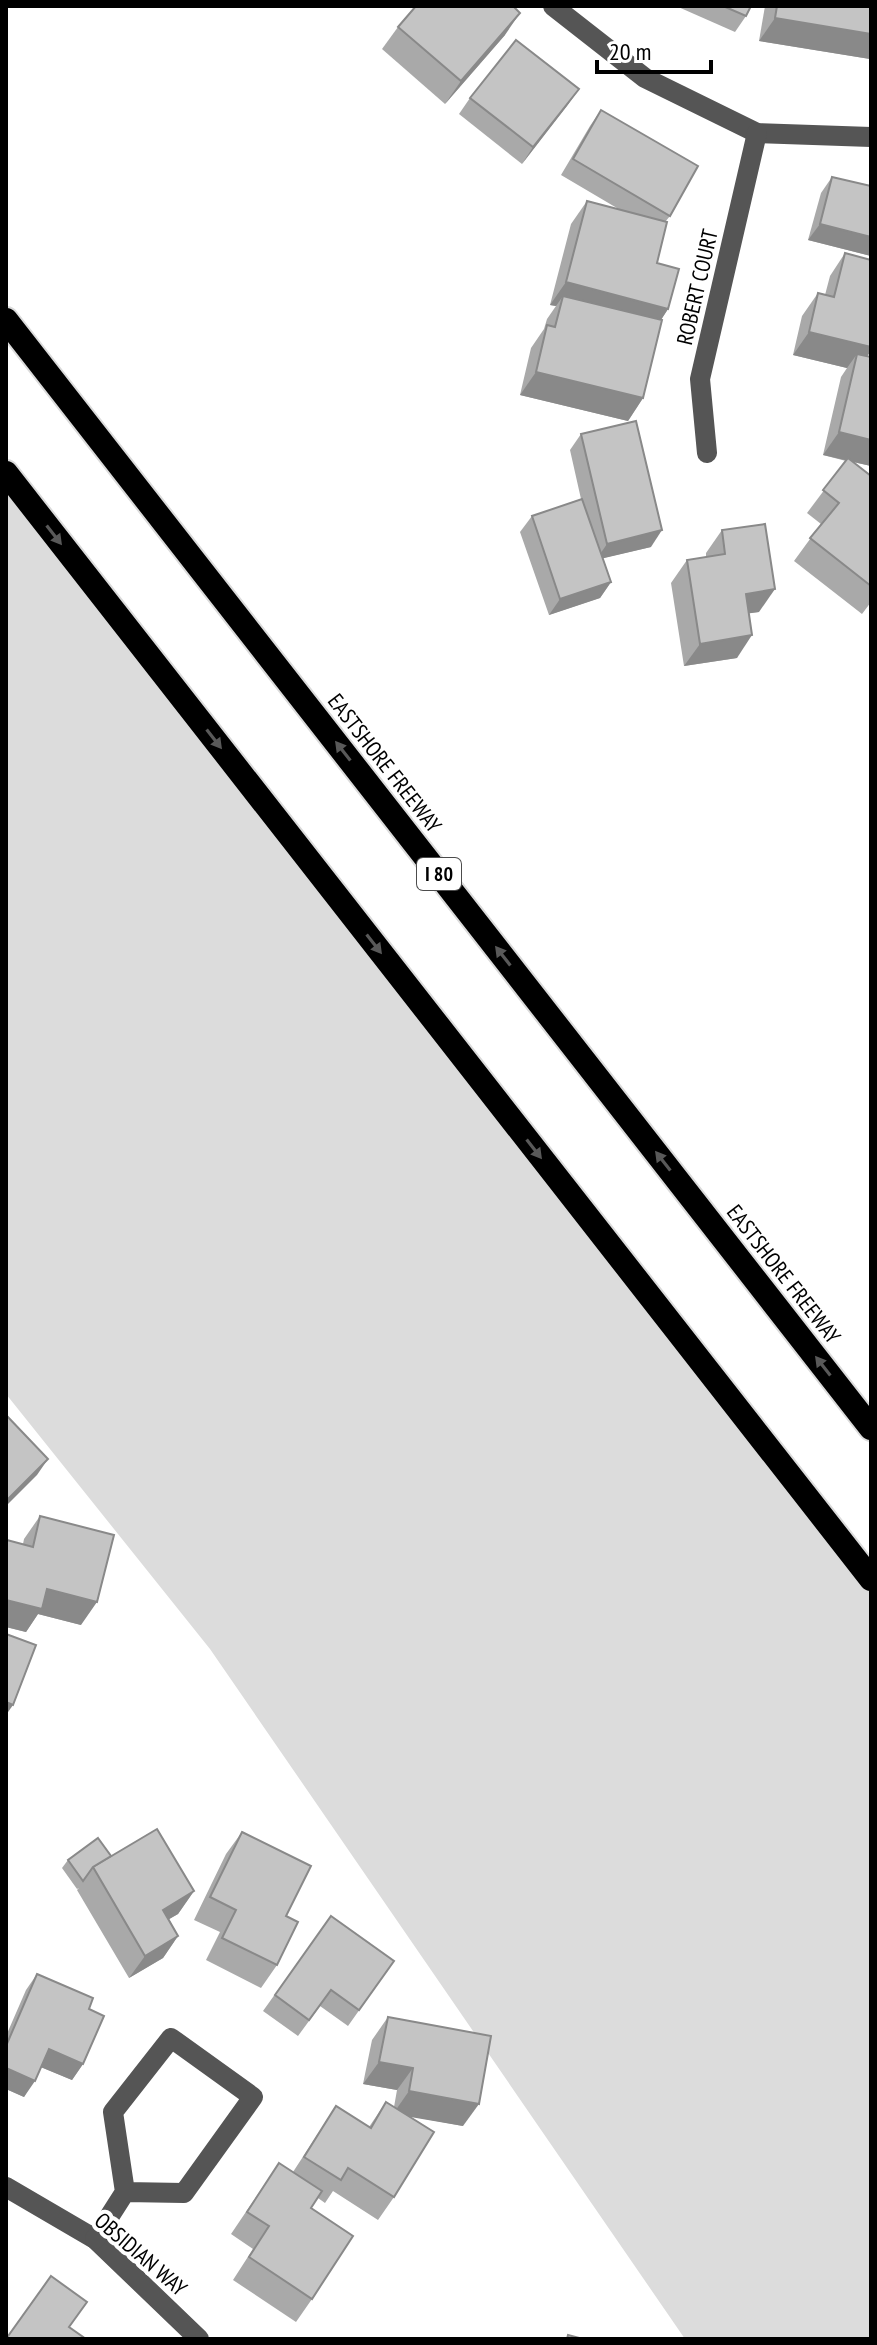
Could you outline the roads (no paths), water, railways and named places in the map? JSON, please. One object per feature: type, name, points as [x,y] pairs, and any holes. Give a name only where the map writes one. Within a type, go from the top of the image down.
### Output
[{"type":"highway","name":"EASTSHORE FREEWAY","points":[[6,320],[871,1428]]},
{"type":"highway","points":[[6,473],[871,1579]]},
{"type":"street","points":[[553,6],[645,78],[757,133],[871,137]]},
{"type":"street","name":"ROBERT COURT","points":[[707,453],[700,379],[757,133]]},
{"type":"street","points":[[95,2239],[125,2192],[113,2112],[171,2038],[253,2097],[184,2193],[125,2192]]},
{"type":"street","name":"OBSIDIAN WAY","points":[[6,2187],[95,2239],[199,2339]]}]
